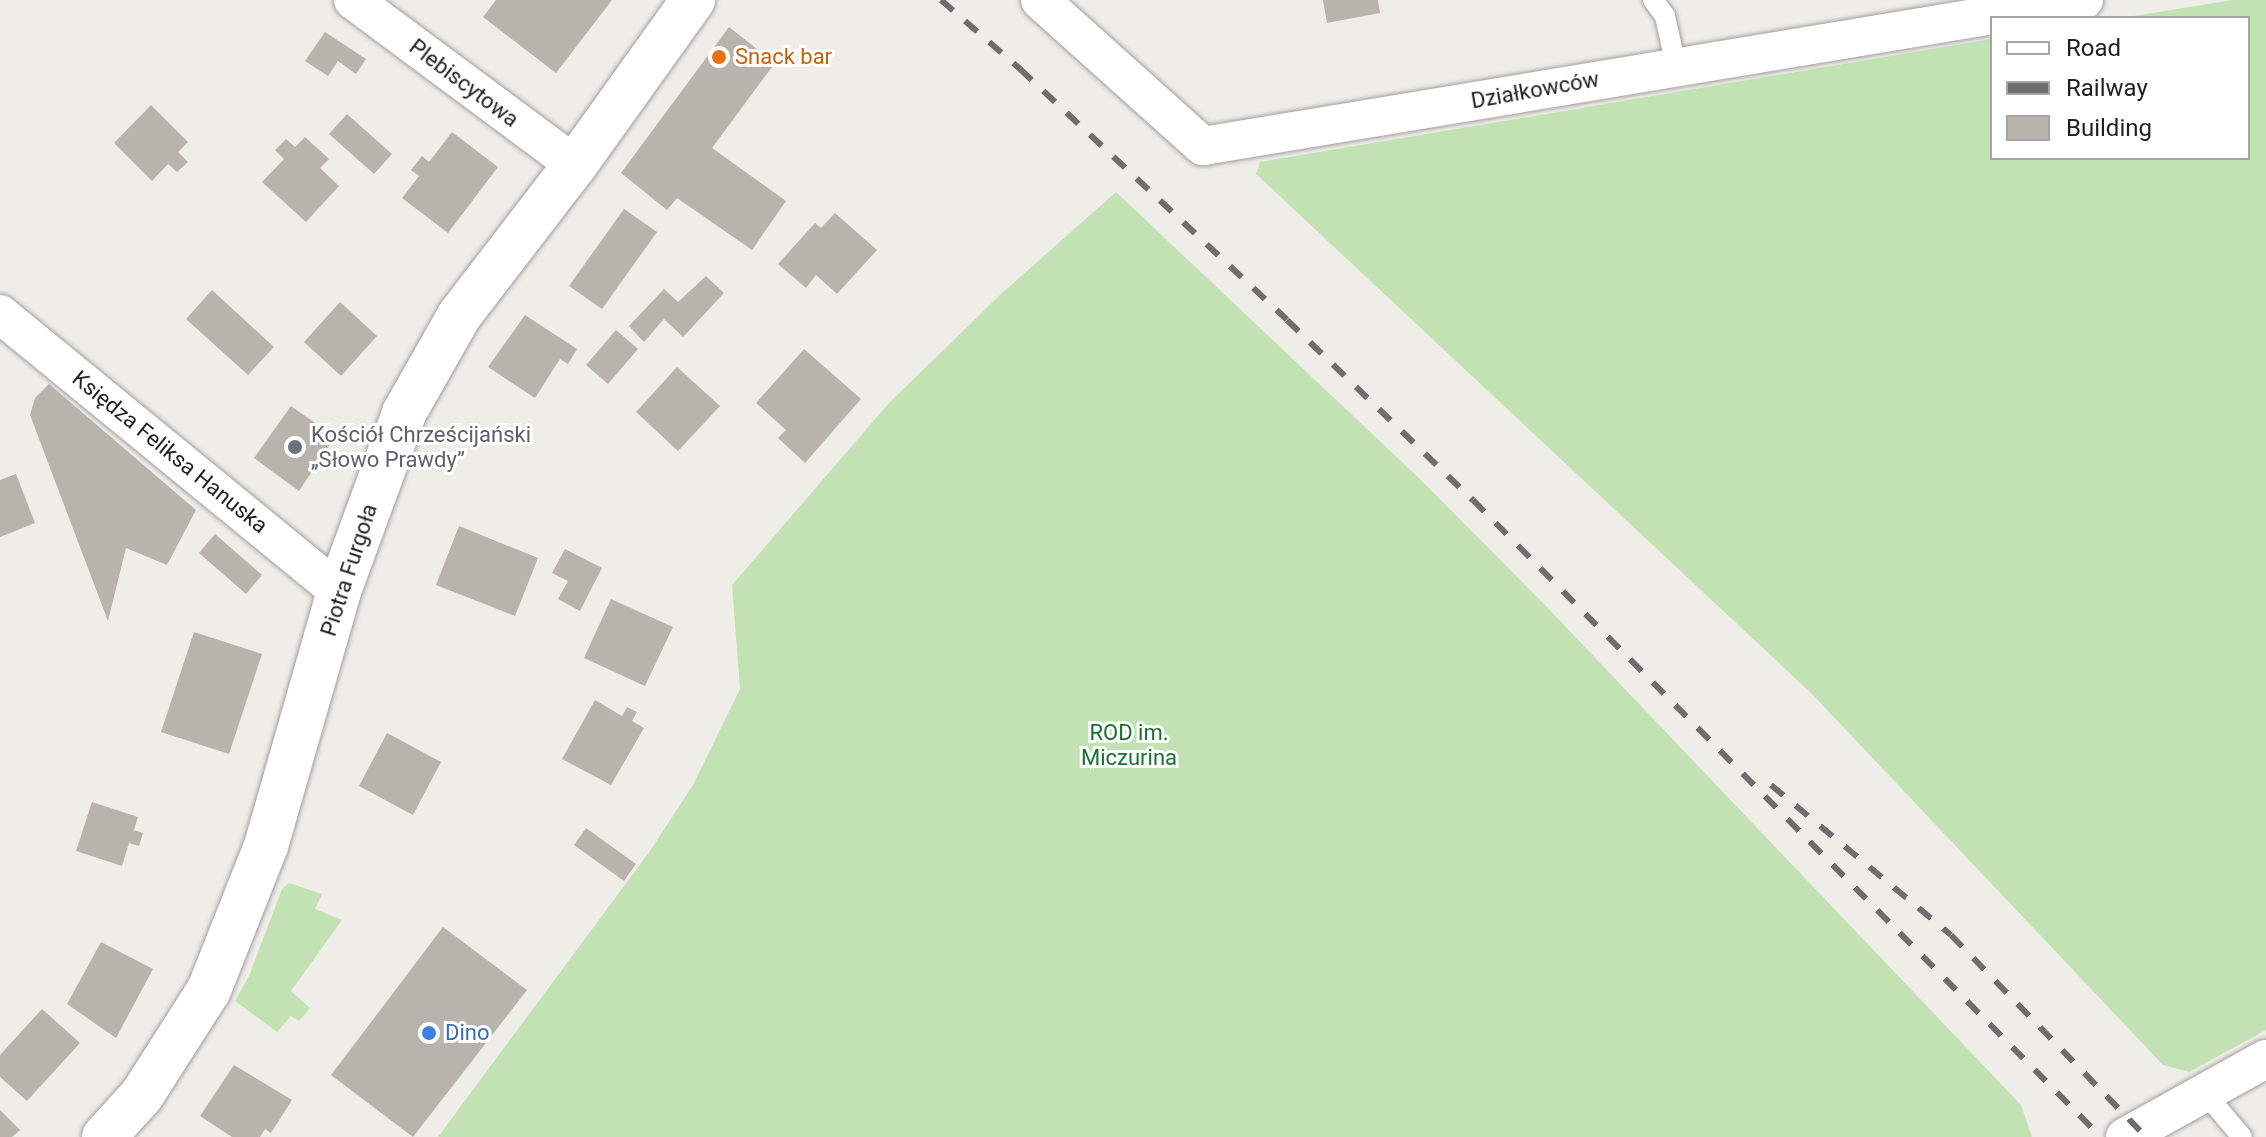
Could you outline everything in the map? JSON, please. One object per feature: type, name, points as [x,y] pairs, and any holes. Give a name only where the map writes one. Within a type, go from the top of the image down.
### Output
[{"type":"street","name":"Plebiscytowa","points":[[353,0],[575,165]]},
{"type":"street","name":"Piotra Furgoła","points":[[104,1137],[142,1095],[209,990],[266,846],[339,591],[404,413],[459,316],[575,165],[693,0]]},
{"type":"street","name":"Działkowców","points":[[1040,0],[1203,146],[2084,0]]},
{"type":"street","name":"Księdza Feliksa Hanuska","points":[[0,314],[339,591]]},
{"type":"street","points":[[2125,1137],[2266,1059]]},
{"type":"lane","points":[[1653,0],[1665,16],[1676,66]]},
{"type":"lane","points":[[2205,1093],[2242,1137]]},
{"type":"green space","points":[[2233,0],[2266,0],[2266,1030],[2189,1072],[2163,1065],[1812,694],[1256,174],[1260,162],[1990,39],[1990,160],[2250,160],[2250,16],[2133,16]]},
{"type":"green space","name":"ROD im. Miczurina","points":[[1116,192],[1420,479],[1542,602],[2021,1105],[2032,1137],[438,1137],[650,851],[693,785],[740,689],[732,585],[889,403],[1001,294]]},
{"type":"green space","points":[[289,883],[322,894],[315,909],[342,920],[291,991],[310,1008],[299,1021],[291,1016],[277,1032],[235,1001],[249,976],[282,889]]},
{"type":"building","points":[[496,0],[612,0],[556,73],[483,17]]},
{"type":"building","points":[[1323,0],[1378,0],[1380,13],[1327,23]]},
{"type":"building","points":[[729,27],[775,63],[712,148],[786,201],[752,250],[677,198],[667,210],[621,173]]},
{"type":"building","points":[[325,32],[366,59],[356,74],[338,61],[328,76],[305,61]]},
{"type":"building","points":[[151,105],[188,142],[178,152],[188,162],[177,172],[168,164],[152,181],[114,143]]},
{"type":"building","points":[[347,114],[392,154],[374,174],[329,134]]},
{"type":"building","points":[[452,132],[498,167],[448,233],[402,198],[419,176],[411,170],[422,156],[429,162]]},
{"type":"building","points":[[305,137],[329,159],[320,168],[339,186],[306,222],[262,182],[284,159],[275,150],[286,139],[295,147]]},
{"type":"building","points":[[624,209],[657,232],[602,309],[569,286]]},
{"type":"building","points":[[835,213],[877,250],[837,294],[816,275],[806,288],[778,264],[815,223],[821,228]]},
{"type":"building","points":[[706,276],[724,293],[683,337],[664,319],[644,342],[629,326],[664,289],[678,302]]},
{"type":"building","points":[[212,290],[274,347],[248,375],[186,319]]},
{"type":"building","points":[[340,302],[377,336],[341,376],[304,342]]},
{"type":"building","points":[[525,315],[577,349],[568,364],[560,359],[535,398],[488,367]]},
{"type":"building","points":[[616,330],[638,349],[608,384],[586,365]]},
{"type":"building","points":[[804,349],[861,399],[805,463],[778,438],[786,430],[756,403]]},
{"type":"building","points":[[677,367],[720,406],[678,451],[636,412]]},
{"type":"building","points":[[49,384],[196,510],[167,565],[126,548],[108,621],[30,415],[35,398]]},
{"type":"building","name":"Kościół Chrześcijański „Słowo Prawdy”","points":[[291,406],[335,437],[299,491],[254,458]]},
{"type":"building","points":[[16,474],[35,523],[0,537],[0,480]]},
{"type":"building","points":[[459,526],[538,558],[515,616],[436,585]]},
{"type":"building","points":[[215,534],[262,575],[246,594],[199,553]]},
{"type":"building","points":[[565,549],[602,568],[580,611],[558,599],[568,581],[552,573]]},
{"type":"building","points":[[611,599],[673,627],[645,686],[584,658]]},
{"type":"building","points":[[194,632],[262,654],[229,754],[161,732]]},
{"type":"building","points":[[595,700],[622,716],[627,707],[637,712],[632,721],[644,728],[611,785],[562,759]]},
{"type":"building","points":[[387,733],[441,762],[413,815],[359,786]]},
{"type":"building","points":[[92,802],[138,817],[134,830],[143,833],[139,846],[129,843],[122,866],[76,851]]},
{"type":"building","points":[[586,828],[636,864],[624,881],[574,845]]},
{"type":"building","name":"Dino","points":[[443,927],[527,990],[413,1137],[331,1075]]},
{"type":"building","points":[[101,942],[153,969],[116,1038],[67,1004]]},
{"type":"building","points":[[42,1009],[80,1043],[27,1101],[0,1077],[0,1055]]},
{"type":"building","points":[[234,1065],[292,1100],[271,1133],[265,1129],[260,1137],[232,1137],[200,1116]]},
{"type":"building","points":[[0,1110],[20,1130],[12,1137],[0,1137]]},
{"type":"railway","points":[[941,0],[1020,69],[1473,500],[2101,1137]]},
{"type":"railway","points":[[1771,785],[1951,935],[2146,1137]]},
{"type":"place","name":"Snack bar","points":[[719,57]]},
{"type":"place","name":"Kościół Chrześcijański „Słowo Prawdy”","points":[[295,447]]},
{"type":"place","name":"Dino","points":[[429,1033]]}]
